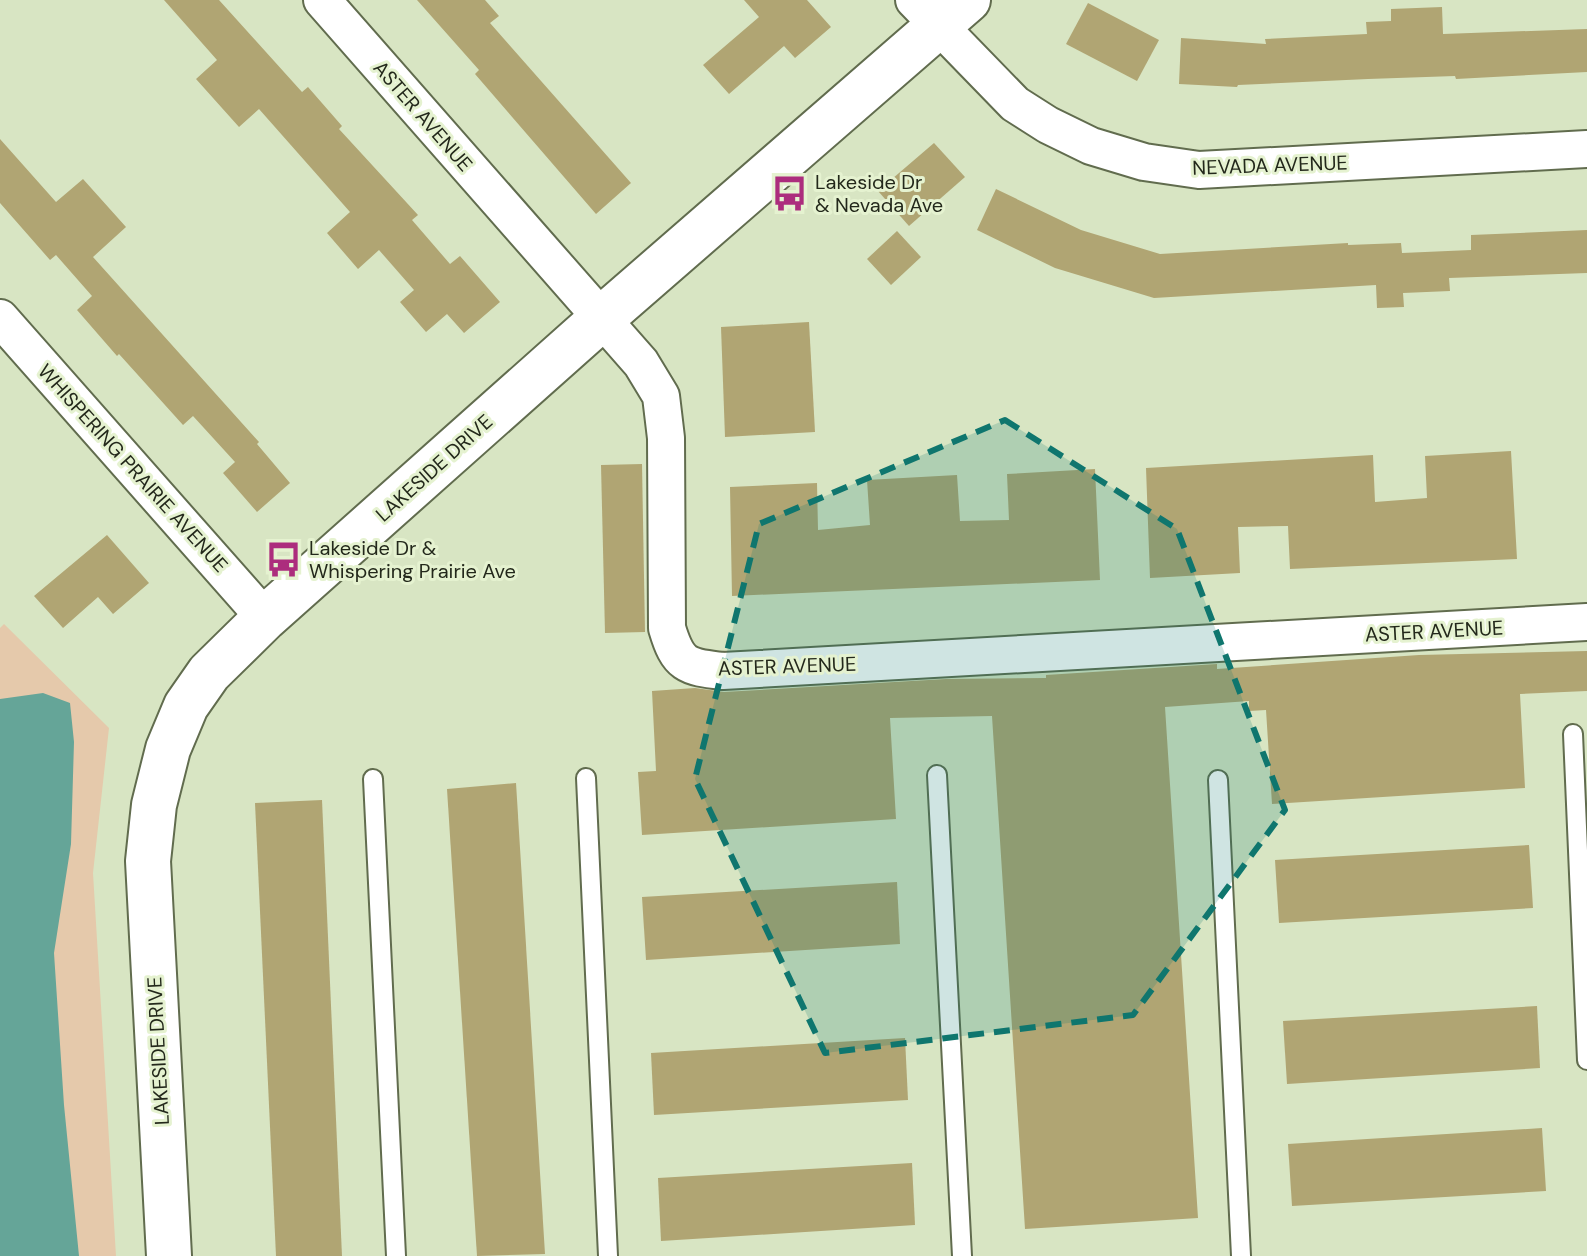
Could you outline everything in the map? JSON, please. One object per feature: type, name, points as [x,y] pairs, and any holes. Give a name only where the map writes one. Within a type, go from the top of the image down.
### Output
[{"type":"street","name":"ASTER AVENUE","points":[[322,0],[641,363],[661,396],[666,438],[667,628],[674,650],[692,668],[738,670],[1587,622]]},
{"type":"street","name":"LAKESIDE DRIVE","points":[[169,1256],[148,861],[154,805],[168,749],[186,706],[209,673],[265,618],[601,319],[940,9]]},
{"type":"street","name":"NEVADA AVENUE","points":[[940,9],[1015,104],[1048,125],[1091,146],[1144,162],[1199,170],[1587,149]]},
{"type":"street","name":"WHISPERING PRAIRIE AVENUE","points":[[0,318],[265,618]]},
{"type":"lane","points":[[1573,734],[1587,1060]]},
{"type":"lane","points":[[937,775],[962,1256]]},
{"type":"lane","points":[[586,778],[608,1256]]},
{"type":"lane","points":[[373,779],[396,1256]]},
{"type":"lane","points":[[1218,780],[1241,1256]]},
{"type":"highlighted area","points":[[1005,420],[1177,529],[1285,810],[1133,1015],[825,1053],[695,779],[759,524]]},
{"type":"shaded area","points":[[4,624],[109,728],[93,873],[116,1256],[0,1256],[0,628]]},
{"type":"water","points":[[43,693],[70,703],[74,742],[71,844],[54,953],[64,1105],[79,1256],[0,1256],[0,699]]},
{"type":"building","points":[[164,0],[219,0],[302,92],[308,87],[342,126],[339,129],[418,215],[412,220],[450,264],[460,256],[500,302],[464,333],[447,314],[426,332],[400,302],[414,290],[379,250],[358,269],[327,233],[350,212],[259,109],[239,127],[196,79],[217,60]]},
{"type":"building","points":[[417,0],[485,0],[499,16],[490,23],[631,183],[596,214],[475,74],[479,70]]},
{"type":"building","points":[[744,0],[807,0],[831,27],[795,58],[784,46],[729,94],[703,65],[759,17]]},
{"type":"building","points":[[1088,3],[1159,40],[1137,81],[1066,44]]},
{"type":"building","points":[[1442,7],[1443,34],[1587,29],[1587,72],[1237,87],[1179,84],[1181,38],[1266,44],[1265,39],[1367,34],[1366,22],[1391,21],[1391,9]]},
{"type":"building","points":[[0,139],[56,202],[83,179],[126,227],[93,257],[259,442],[257,444],[290,483],[257,512],[223,473],[235,462],[193,416],[183,425],[119,354],[117,356],[77,310],[92,296],[56,255],[50,260],[0,203]]},
{"type":"building","points":[[934,143],[965,177],[909,226],[878,191]]},
{"type":"building","points":[[996,189],[1081,230],[1160,254],[1348,243],[1401,243],[1402,253],[1471,250],[1471,235],[1587,230],[1587,273],[1449,278],[1450,291],[1403,293],[1404,307],[1377,308],[1376,285],[1154,298],[1055,268],[977,230]]},
{"type":"building","points":[[897,231],[921,257],[891,285],[867,259]]},
{"type":"building","points":[[809,322],[815,432],[725,437],[721,327]]},
{"type":"building","points":[[1511,451],[1517,559],[1290,569],[1288,526],[1238,527],[1240,573],[1150,578],[1146,468],[1373,455],[1375,502],[1427,498],[1425,456]]},
{"type":"building","points":[[642,464],[645,632],[605,633],[601,465]]},
{"type":"building","points":[[1095,469],[1100,580],[732,596],[730,487],[817,483],[818,530],[870,525],[867,480],[957,475],[960,521],[1009,520],[1007,474]]},
{"type":"building","points":[[107,535],[149,583],[113,614],[98,597],[63,628],[34,596]]},
{"type":"building","points":[[1587,651],[1587,691],[1520,694],[1525,788],[1272,804],[1266,710],[1249,711],[1249,701],[1165,707],[1198,1218],[1025,1229],[992,716],[890,718],[896,819],[642,835],[638,772],[656,771],[652,691],[695,688],[724,692],[946,679],[1046,678],[1046,675],[1217,664],[1217,669],[1419,655]]},
{"type":"building","points":[[516,783],[545,1254],[477,1256],[447,789]]},
{"type":"building","points":[[322,800],[342,1256],[276,1256],[255,803]]},
{"type":"building","points":[[1529,845],[1533,908],[1279,923],[1275,860]]},
{"type":"building","points":[[897,882],[900,944],[646,960],[642,897]]},
{"type":"building","points":[[1537,1006],[1540,1068],[1287,1084],[1283,1021]]},
{"type":"building","points":[[905,1038],[908,1100],[654,1115],[651,1053]]},
{"type":"building","points":[[1542,1128],[1546,1191],[1292,1206],[1288,1144]]},
{"type":"building","points":[[912,1163],[915,1225],[661,1241],[658,1178]]},
{"type":"place","name":"Lakeside Dr & Nevada Ave","points":[[789,193]]},
{"type":"place","name":"Lakeside Dr & Whispering Prairie Ave","points":[[283,559]]}]
